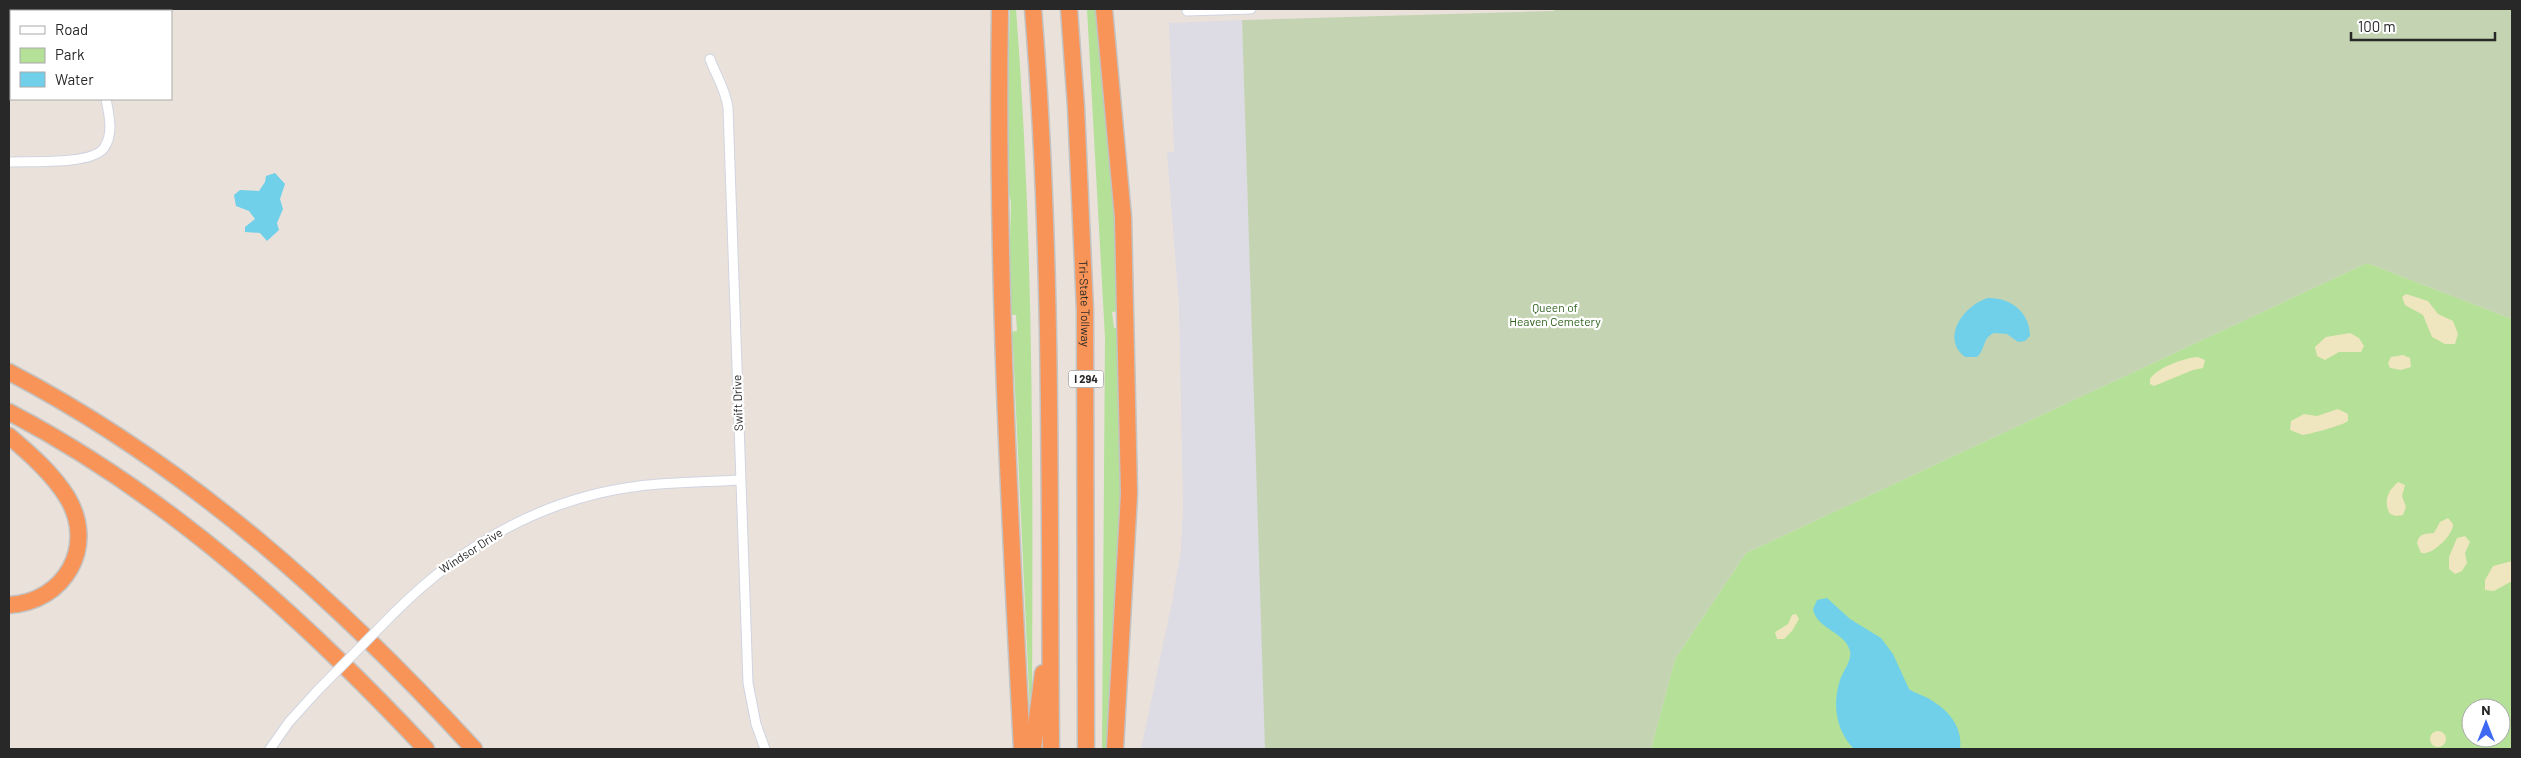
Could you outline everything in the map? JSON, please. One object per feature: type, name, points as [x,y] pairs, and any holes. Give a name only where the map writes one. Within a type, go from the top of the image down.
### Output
[{"type":"highway","points":[[1000,9],[999,163],[1003,313],[1022,749]]},
{"type":"highway","points":[[1033,9],[1042,136],[1046,272],[1051,749]]},
{"type":"highway","name":"Tri-State Tollway","points":[[1069,9],[1076,106],[1085,310],[1086,749]]},
{"type":"highway","points":[[1104,9],[1123,217],[1129,494],[1115,749]]},
{"type":"highway","points":[[9,372],[112,431],[196,489],[245,528],[354,626],[474,749]]},
{"type":"highway","points":[[9,412],[84,456],[150,500],[210,545],[298,622],[426,749]]},
{"type":"highway","points":[[9,436],[44,469],[67,496],[76,516],[79,534],[76,554],[66,577],[38,600],[9,605]]},
{"type":"highway","points":[[1033,749],[1040,688],[1050,636]]},
{"type":"street","points":[[1187,11],[1252,9]]},
{"type":"street","name":"Swift Drive","points":[[710,59],[718,80],[724,89],[728,108],[748,682],[756,724],[765,749]]},
{"type":"street","points":[[9,162],[76,159],[99,154],[106,144],[109,131],[106,100]]},
{"type":"street","name":"Windsor Drive","points":[[270,749],[289,722],[318,690],[418,589],[469,549],[494,534],[541,511],[587,496],[636,486],[741,480]]},
{"type":"shaded area","points":[[1242,20],[1266,749],[1141,749],[1181,550],[1183,505],[1179,305],[1167,152],[1174,152],[1169,23]]},
{"type":"green space","points":[[1010,9],[1016,9],[1022,97],[1029,272],[1032,448],[1032,712],[1030,712],[1013,346],[1011,346],[1011,332],[1017,331],[1016,315],[1008,315],[1011,203],[1008,187],[1007,106]]},
{"type":"green space","points":[[1087,9],[1097,9],[1111,152],[1119,311],[1112,312],[1114,328],[1121,328],[1118,427],[1122,456],[1121,534],[1107,749],[1102,749],[1105,338]]},
{"type":"green space","name":"Queen of Heaven Cemetery","points":[[1554,9],[2512,9],[2512,319],[2367,263],[1746,553],[1675,659],[1651,749],[1265,749],[1242,20],[1554,11]]},
{"type":"green space","points":[[2367,263],[2512,319],[2512,749],[1651,749],[1675,659],[1746,553]]},
{"type":"sand","points":[[2406,294],[2428,301],[2438,314],[2453,321],[2458,334],[2455,344],[2445,344],[2432,337],[2423,315],[2405,305],[2402,297]]},
{"type":"sand","points":[[2350,333],[2359,338],[2364,346],[2361,352],[2339,352],[2325,360],[2317,356],[2315,347],[2326,337]]},
{"type":"sand","points":[[2403,355],[2410,358],[2411,367],[2401,370],[2390,368],[2388,363],[2391,357]]},
{"type":"sand","points":[[2198,357],[2205,360],[2203,368],[2193,370],[2154,386],[2150,384],[2150,379],[2165,367],[2179,361]]},
{"type":"sand","points":[[2338,409],[2348,414],[2348,421],[2345,423],[2303,435],[2290,430],[2291,421],[2304,414],[2317,416]]},
{"type":"sand","points":[[2398,482],[2405,485],[2402,496],[2406,507],[2403,515],[2396,516],[2390,514],[2387,501],[2389,493]]},
{"type":"sand","points":[[2448,518],[2453,524],[2450,533],[2436,548],[2426,553],[2421,553],[2417,543],[2419,537],[2434,533],[2440,522]]},
{"type":"sand","points":[[2465,536],[2470,542],[2465,553],[2467,563],[2462,571],[2455,574],[2449,569],[2449,557],[2457,538]]},
{"type":"sand","points":[[2512,561],[2512,581],[2494,591],[2485,590],[2485,580],[2493,566]]},
{"type":"sand","points":[[1796,614],[1799,619],[1792,631],[1784,639],[1777,639],[1775,632],[1788,624],[1792,615]]},
{"type":"sand","points":[[2435,731],[2441,731],[2446,736],[2444,745],[2435,747],[2430,742],[2430,736]]},
{"type":"water","points":[[275,173],[285,184],[280,199],[283,209],[277,223],[279,230],[267,241],[260,233],[245,232],[245,227],[255,219],[249,211],[236,206],[234,195],[240,190],[259,191],[265,182],[266,176]]},
{"type":"water","points":[[1988,298],[1996,298],[2011,303],[2023,313],[2027,320],[2030,336],[2025,341],[2018,342],[2007,334],[1994,333],[1990,335],[1977,357],[1965,357],[1958,349],[1955,341],[1958,323],[1971,308]]},
{"type":"water","points":[[1827,598],[1850,619],[1881,638],[1893,654],[1909,689],[1944,709],[1957,727],[1960,749],[1854,749],[1843,734],[1836,708],[1838,689],[1841,677],[1849,662],[1850,651],[1843,639],[1820,622],[1813,609],[1817,600]]}]
